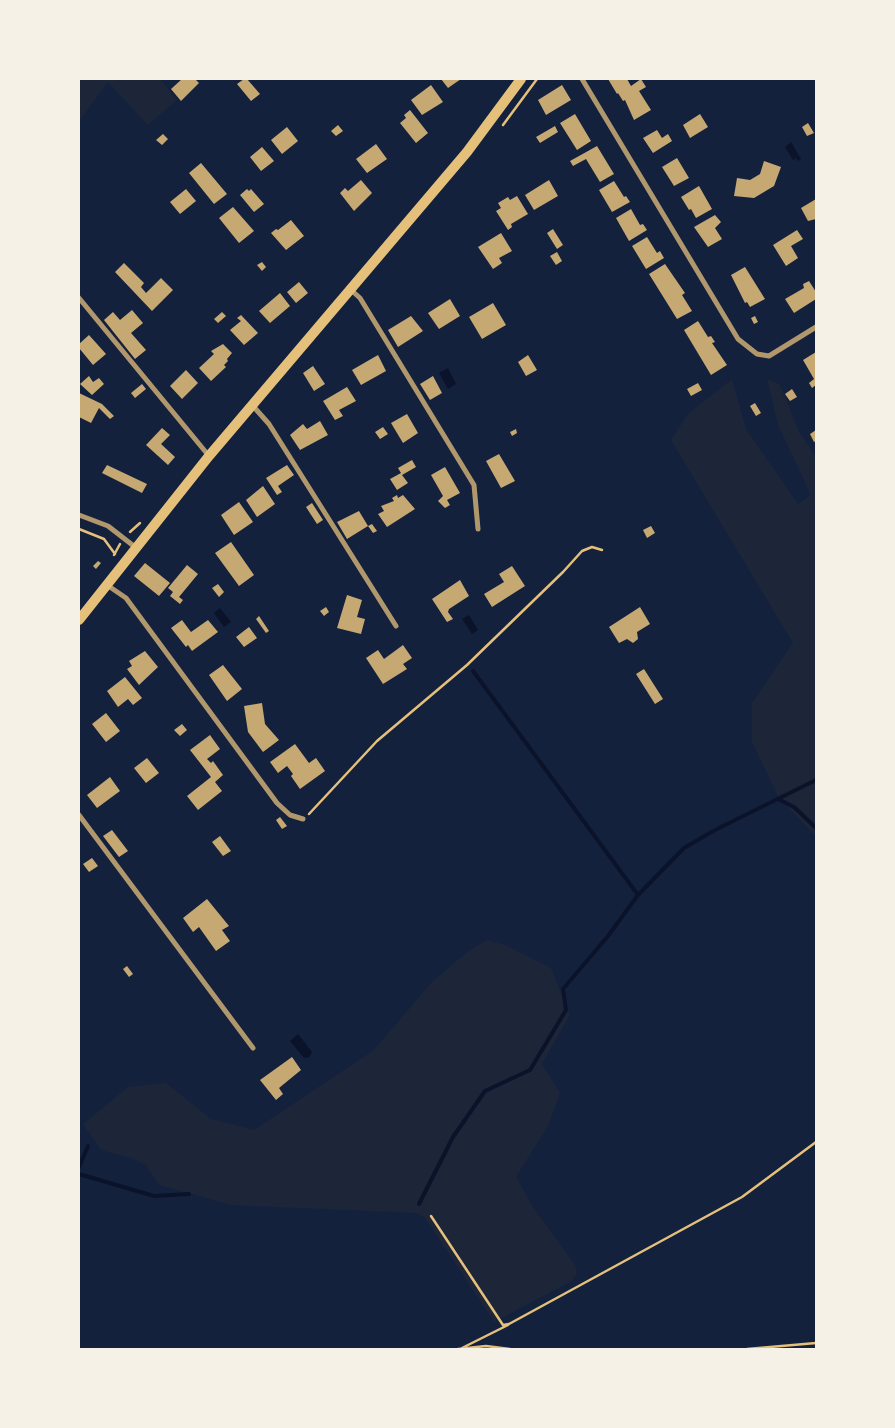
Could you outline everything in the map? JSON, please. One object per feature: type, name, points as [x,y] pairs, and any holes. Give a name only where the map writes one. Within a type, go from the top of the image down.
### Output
[{"type":"main road","points":[[79,620],[209,456],[467,152],[521,79]]},
{"type":"street","points":[[582,79],[729,326],[742,343],[757,354],[769,356],[816,327]]},
{"type":"street","points":[[351,290],[360,298],[474,485],[478,528]]},
{"type":"street","points":[[79,298],[209,456]]},
{"type":"street","points":[[253,406],[265,418],[396,626]]},
{"type":"street","points":[[79,515],[108,526],[135,547]]},
{"type":"street","points":[[106,584],[126,598],[277,802],[290,816],[303,819]]},
{"type":"street","points":[[79,815],[253,1048]]},
{"type":"path","points":[[79,529],[104,539],[115,554]]},
{"type":"path","points":[[303,819],[378,740],[467,664],[563,572],[582,550],[592,546],[602,550]]},
{"type":"path","points":[[460,1349],[742,1198],[816,1142]]},
{"type":"path","points":[[431,1216],[503,1325],[509,1324]]},
{"type":"path","points":[[747,1349],[816,1343]]},
{"type":"path","points":[[460,1349],[486,1346],[510,1349]]},
{"type":"shaded area","points":[[79,79],[160,79],[177,100],[148,125],[108,82],[79,121]]},
{"type":"shaded area","points":[[791,142],[801,159],[798,161],[796,158],[793,160],[785,147]]},
{"type":"shaded area","points":[[448,368],[456,384],[448,389],[439,373]]},
{"type":"shaded area","points":[[767,378],[780,385],[798,430],[816,457],[816,837],[778,796],[752,742],[752,703],[793,643],[671,440],[689,413],[732,379],[746,429],[798,504],[811,495],[778,425]]},
{"type":"shaded area","points":[[220,608],[231,622],[224,627],[214,613]]},
{"type":"shaded area","points":[[469,615],[478,630],[472,634],[462,619]]},
{"type":"shaded area","points":[[487,940],[505,945],[551,968],[570,1015],[542,1064],[560,1093],[549,1124],[516,1177],[533,1207],[575,1265],[577,1273],[572,1281],[494,1322],[425,1218],[416,1213],[231,1205],[159,1185],[146,1165],[132,1158],[101,1150],[83,1124],[128,1087],[166,1083],[211,1119],[254,1130],[374,1050],[432,982],[467,952]]},
{"type":"shaded area","points":[[298,1034],[312,1052],[310,1057],[304,1058],[290,1041]]},
{"type":"building","points":[[182,79],[195,79],[199,83],[181,101],[171,89]]},
{"type":"building","points":[[247,79],[260,94],[251,101],[237,84]]},
{"type":"building","points":[[441,79],[461,79],[448,88]]},
{"type":"building","points":[[608,79],[627,79],[631,86],[641,79],[646,87],[639,91],[651,110],[634,120],[625,100],[623,101],[617,94]]},
{"type":"building","points":[[431,85],[443,102],[422,115],[411,100]]},
{"type":"building","points":[[562,85],[571,100],[546,115],[538,100]]},
{"type":"building","points":[[410,110],[428,133],[416,143],[400,123],[406,118],[404,115]]},
{"type":"building","points":[[575,114],[591,141],[577,150],[560,123]]},
{"type":"building","points":[[700,114],[708,127],[690,138],[683,125]]},
{"type":"building","points":[[808,123],[814,133],[807,136],[802,127]]},
{"type":"building","points":[[338,125],[343,131],[336,136],[331,131]]},
{"type":"building","points":[[555,126],[558,132],[540,143],[536,137]]},
{"type":"building","points":[[287,127],[298,141],[282,154],[271,140]]},
{"type":"building","points":[[657,130],[662,138],[668,134],[672,141],[653,153],[643,138]]},
{"type":"building","points":[[163,134],[168,139],[162,145],[156,140]]},
{"type":"building","points":[[376,144],[387,159],[367,173],[356,159]]},
{"type":"building","points":[[597,146],[614,174],[600,182],[586,159],[573,166],[570,161]]},
{"type":"building","points":[[262,147],[274,161],[261,171],[250,157]]},
{"type":"building","points":[[677,158],[689,178],[674,186],[662,167]]},
{"type":"building","points":[[764,161],[781,167],[774,186],[754,198],[734,196],[737,178],[750,180],[760,174]]},
{"type":"building","points":[[201,163],[227,194],[214,204],[189,173]]},
{"type":"building","points":[[361,180],[372,193],[354,211],[340,193],[345,188],[348,191]]},
{"type":"building","points":[[549,180],[558,196],[534,210],[525,195]]},
{"type":"building","points":[[614,181],[624,197],[626,196],[630,202],[612,212],[599,190]]},
{"type":"building","points":[[699,186],[712,209],[696,218],[681,197]]},
{"type":"building","points":[[186,189],[196,201],[180,214],[170,202]]},
{"type":"building","points":[[247,189],[249,191],[251,189],[264,204],[254,212],[240,195]]},
{"type":"building","points":[[517,196],[528,214],[511,224],[512,227],[508,230],[496,211],[501,208],[498,203],[508,197],[510,200]]},
{"type":"building","points":[[816,199],[816,219],[808,221],[801,208]]},
{"type":"building","points":[[233,207],[254,231],[239,243],[219,218]]},
{"type":"building","points":[[631,209],[640,225],[643,224],[647,230],[629,241],[616,218]]},
{"type":"building","points":[[715,215],[721,222],[715,228],[722,239],[708,247],[694,227]]},
{"type":"building","points":[[291,220],[304,236],[286,250],[271,233]]},
{"type":"building","points":[[553,229],[563,245],[557,249],[547,233]]},
{"type":"building","points":[[797,230],[803,239],[791,246],[798,258],[786,266],[773,245]]},
{"type":"building","points":[[501,233],[512,251],[499,258],[502,263],[493,269],[478,247]]},
{"type":"building","points":[[647,237],[657,253],[660,251],[664,258],[646,269],[632,246]]},
{"type":"building","points":[[557,252],[562,261],[556,265],[550,256]]},
{"type":"building","points":[[262,262],[266,267],[262,271],[257,265]]},
{"type":"building","points":[[124,263],[144,283],[141,287],[146,293],[161,278],[173,290],[152,311],[115,272]]},
{"type":"building","points":[[665,264],[685,293],[682,295],[692,311],[677,319],[649,274]]},
{"type":"building","points":[[745,267],[765,299],[750,307],[747,302],[745,303],[731,275]]},
{"type":"building","points":[[809,281],[816,292],[816,299],[794,313],[785,299],[804,288],[803,284]]},
{"type":"building","points":[[299,282],[308,293],[296,303],[287,292]]},
{"type":"building","points":[[280,293],[290,306],[270,323],[259,311]]},
{"type":"building","points":[[450,299],[460,316],[439,329],[428,313]]},
{"type":"building","points":[[493,303],[506,325],[482,339],[469,317]]},
{"type":"building","points":[[132,310],[143,323],[131,333],[146,350],[135,359],[104,320],[113,312],[120,320]]},
{"type":"building","points":[[222,312],[226,316],[218,323],[214,319]]},
{"type":"building","points":[[241,315],[258,333],[244,345],[230,330],[241,321],[237,318]]},
{"type":"building","points":[[411,316],[423,331],[398,347],[388,330]]},
{"type":"building","points":[[755,316],[758,322],[754,324],[751,318]]},
{"type":"building","points":[[698,321],[708,337],[711,336],[715,342],[712,343],[727,365],[711,375],[684,330]]},
{"type":"building","points":[[89,335],[106,354],[93,365],[79,348],[79,344]]},
{"type":"building","points":[[223,344],[232,353],[224,365],[226,367],[211,381],[199,368],[214,354],[211,351]]},
{"type":"building","points":[[816,352],[816,385],[812,388],[809,383],[814,379],[803,360]]},
{"type":"building","points":[[378,355],[386,371],[361,385],[352,370]]},
{"type":"building","points":[[528,355],[537,370],[526,376],[518,362]]},
{"type":"building","points":[[313,366],[325,384],[314,391],[303,373]]},
{"type":"building","points":[[186,370],[198,383],[182,399],[170,386]]},
{"type":"building","points":[[89,376],[93,382],[99,378],[104,384],[92,395],[80,384]]},
{"type":"building","points":[[433,376],[442,393],[430,400],[420,384]]},
{"type":"building","points":[[698,383],[702,390],[691,396],[687,389]]},
{"type":"building","points":[[142,384],[146,389],[135,398],[131,393]]},
{"type":"building","points":[[347,387],[356,401],[339,410],[343,416],[335,420],[323,401]]},
{"type":"building","points":[[792,389],[797,397],[790,401],[785,394]]},
{"type":"building","points":[[79,393],[102,404],[114,416],[110,419],[99,408],[91,423],[79,417]]},
{"type":"building","points":[[755,403],[761,413],[756,416],[750,406]]},
{"type":"building","points":[[407,414],[418,433],[403,443],[391,423]]},
{"type":"building","points":[[320,421],[328,435],[300,450],[290,435],[303,424],[307,429]]},
{"type":"building","points":[[383,427],[388,434],[380,439],[375,432]]},
{"type":"building","points":[[162,428],[170,435],[161,444],[175,457],[168,465],[146,445]]},
{"type":"building","points":[[516,429],[517,433],[512,436],[510,432]]},
{"type":"building","points":[[816,430],[816,441],[814,442],[810,434]]},
{"type":"building","points":[[499,454],[515,481],[501,488],[486,461]]},
{"type":"building","points":[[412,460],[416,467],[402,475],[408,483],[397,490],[390,479],[401,473],[398,468]]},
{"type":"building","points":[[107,465],[147,484],[142,493],[102,473]]},
{"type":"building","points":[[287,465],[294,475],[278,486],[282,492],[277,495],[266,478]]},
{"type":"building","points":[[445,467],[460,493],[447,500],[450,505],[445,508],[438,501],[443,496],[431,475]]},
{"type":"building","points":[[263,486],[275,504],[257,517],[246,500]]},
{"type":"building","points":[[397,495],[398,498],[403,495],[415,509],[387,527],[378,514],[384,511],[381,506],[394,501],[392,498]]},
{"type":"building","points":[[239,502],[253,522],[234,535],[221,515]]},
{"type":"building","points":[[312,503],[323,520],[317,524],[306,507]]},
{"type":"building","points":[[359,511],[368,526],[347,539],[337,522]]},
{"type":"building","points":[[372,524],[377,531],[373,533],[368,526]]},
{"type":"building","points":[[651,526],[655,533],[647,538],[643,530]]},
{"type":"building","points":[[231,542],[254,575],[239,586],[215,553]]},
{"type":"building","points":[[98,561],[101,563],[96,569],[93,566]]},
{"type":"building","points":[[145,563],[170,583],[159,596],[134,576]]},
{"type":"building","points":[[187,565],[198,574],[179,597],[183,600],[180,604],[170,596],[173,592],[168,588]]},
{"type":"building","points":[[512,566],[525,586],[492,607],[484,594],[504,582],[499,574]]},
{"type":"building","points":[[460,580],[469,596],[449,609],[448,612],[453,619],[447,622],[432,599]]},
{"type":"building","points":[[218,584],[224,592],[219,597],[212,588]]},
{"type":"building","points":[[347,595],[362,600],[357,617],[365,619],[361,634],[337,628]]},
{"type":"building","points":[[326,607],[329,612],[324,616],[320,611]]},
{"type":"building","points":[[640,607],[650,624],[637,632],[638,639],[633,643],[627,639],[619,643],[609,627]]},
{"type":"building","points":[[259,616],[269,631],[266,633],[256,619]]},
{"type":"building","points":[[182,620],[191,632],[208,620],[218,632],[192,651],[188,645],[186,647],[171,628]]},
{"type":"building","points":[[249,627],[257,638],[244,647],[236,637]]},
{"type":"building","points":[[403,645],[412,658],[403,664],[407,669],[383,684],[366,658],[378,650],[384,659]]},
{"type":"building","points":[[145,651],[158,667],[139,685],[127,669],[132,666],[129,661]]},
{"type":"building","points":[[223,665],[242,689],[227,701],[209,675]]},
{"type":"building","points":[[644,669],[663,699],[655,704],[636,674]]},
{"type":"building","points":[[125,677],[142,698],[133,705],[128,699],[118,707],[107,691]]},
{"type":"building","points":[[262,703],[265,724],[279,740],[263,752],[248,732],[244,706]]},
{"type":"building","points":[[106,713],[120,731],[106,742],[92,724]]},
{"type":"building","points":[[182,724],[187,730],[180,736],[174,730]]},
{"type":"building","points":[[210,735],[220,749],[207,759],[211,763],[213,761],[223,775],[215,782],[222,791],[198,810],[187,796],[211,777],[190,750]]},
{"type":"building","points":[[295,744],[309,763],[316,758],[325,771],[300,789],[287,766],[278,773],[270,762]]},
{"type":"building","points":[[147,758],[159,773],[146,783],[134,768]]},
{"type":"building","points":[[110,777],[120,791],[97,808],[87,795]]},
{"type":"building","points":[[280,817],[287,826],[282,829],[276,820]]},
{"type":"building","points":[[112,830],[128,851],[119,857],[103,836]]},
{"type":"building","points":[[220,836],[231,851],[223,856],[212,842]]},
{"type":"building","points":[[92,858],[98,866],[89,872],[83,864]]},
{"type":"building","points":[[207,899],[229,926],[222,930],[230,941],[216,951],[199,927],[193,932],[183,918]]},
{"type":"building","points":[[127,966],[133,974],[129,977],[123,969]]},
{"type":"building","points":[[292,1057],[301,1070],[279,1088],[283,1094],[276,1100],[260,1080]]},
{"type":"waterway","points":[[473,671],[638,895],[684,848],[715,830],[816,780]]},
{"type":"waterway","points":[[780,800],[794,807],[816,828]]},
{"type":"waterway","points":[[419,1204],[453,1137],[485,1091],[530,1070],[566,1010],[563,989],[608,936],[638,895]]},
{"type":"waterway","points":[[79,1167],[88,1146]]},
{"type":"waterway","points":[[79,1174],[154,1196],[189,1194]]}]
